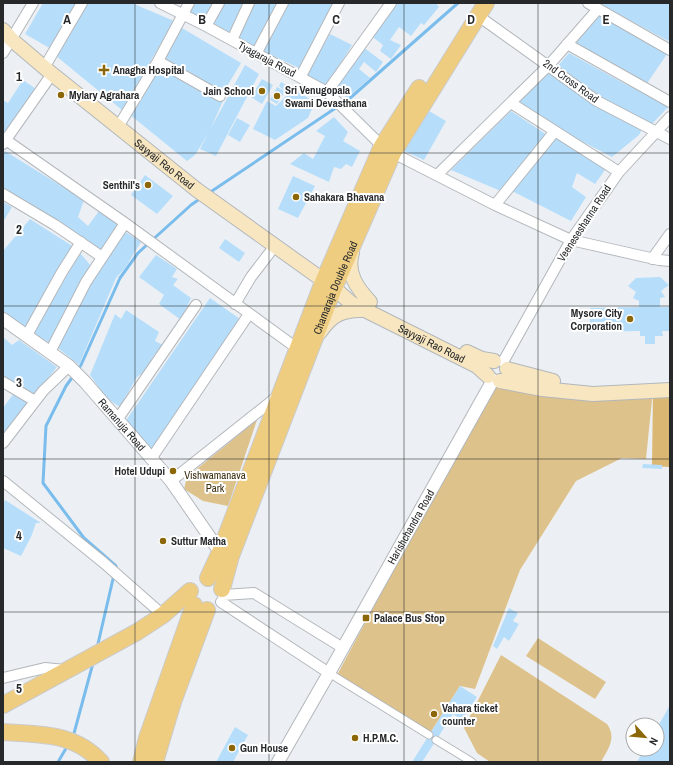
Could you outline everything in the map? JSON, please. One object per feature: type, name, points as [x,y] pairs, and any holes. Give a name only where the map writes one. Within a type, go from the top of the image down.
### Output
[{"type":"main road","name":"Chamaraja Double Road","points":[[222,595],[231,556],[315,339],[328,285],[387,149],[464,18],[480,7]]},
{"type":"main road","name":"Sayyaji Rao Road","points":[[7,35],[48,71],[118,128],[222,210],[274,247],[328,285],[355,294],[368,306],[477,366],[542,388],[593,394],[670,390]]},
{"type":"main road","name":"Chamaraja Double Road","points":[[328,285],[356,237],[387,149]]},
{"type":"main road","points":[[315,339],[326,322],[334,315],[343,311],[368,306],[350,268],[356,237]]},
{"type":"main road","points":[[208,578],[220,552],[298,349],[328,285]]},
{"type":"main road","name":"Sayyaji Rao Road","points":[[498,372],[593,387],[670,383]]},
{"type":"main road","points":[[3,705],[137,632],[163,615],[197,602],[217,606],[222,595],[214,580],[208,578],[196,581],[197,602],[173,702],[155,762]]},
{"type":"main road","points":[[141,762],[147,738],[197,602]]},
{"type":"main road","points":[[3,732],[59,737],[83,746],[101,762]]},
{"type":"street","points":[[3,53],[7,35],[33,3]]},
{"type":"street","points":[[82,3],[48,71],[4,141],[125,223],[298,349]]},
{"type":"street","name":"Tyagaraja Road","points":[[160,3],[184,14],[256,54],[301,76],[327,92],[387,149],[495,206],[571,240],[652,259],[670,261]]},
{"type":"street","points":[[118,128],[158,61],[189,3]]},
{"type":"street","points":[[206,26],[219,3]]},
{"type":"street","points":[[232,40],[249,3]]},
{"type":"street","points":[[256,54],[283,3]]},
{"type":"street","points":[[301,76],[339,3]]},
{"type":"street","points":[[327,92],[391,3]]},
{"type":"street","points":[[588,3],[670,50]]},
{"type":"street","name":"2nd Cross Road","points":[[480,7],[549,65],[597,101],[670,139]]},
{"type":"street","points":[[437,175],[549,65],[598,9]]},
{"type":"street","points":[[567,44],[670,102]]},
{"type":"street","points":[[158,61],[220,96]]},
{"type":"street","points":[[511,103],[619,172]]},
{"type":"street","name":"Veeneseshanna Road","points":[[498,372],[571,240],[619,172],[670,117]]},
{"type":"street","points":[[495,206],[555,131]]},
{"type":"street","points":[[3,194],[81,242],[102,258]]},
{"type":"street","points":[[50,352],[86,282],[125,223]]},
{"type":"street","points":[[652,259],[670,234]]},
{"type":"street","points":[[27,335],[62,272],[81,242]]},
{"type":"street","points":[[235,304],[251,278],[274,247]]},
{"type":"street","points":[[117,420],[196,305]]},
{"type":"street","points":[[151,459],[249,314]]},
{"type":"street","name":"Ramanuja Road","points":[[3,318],[69,366],[85,382],[171,481],[220,552]]},
{"type":"street","points":[[3,443],[35,402],[69,366]]},
{"type":"street","name":"Harishchandra Road","points":[[278,762],[498,372]]},
{"type":"street","points":[[3,382],[35,402]]},
{"type":"street","points":[[171,481],[282,392]]},
{"type":"street","points":[[3,482],[104,563],[163,615]]},
{"type":"street","points":[[222,595],[254,593],[343,648]]},
{"type":"street","points":[[222,595],[329,673],[429,735]]},
{"type":"street","points":[[3,678],[45,668],[66,670]]},
{"type":"street","points":[[436,740],[472,762]]},
{"type":"green space","points":[[495,381],[580,392],[653,390],[646,459],[622,458],[576,481],[520,570],[475,689],[460,686],[429,735],[337,675]]},
{"type":"green space","name":"Vishwamanava Park","points":[[257,420],[228,506],[203,501],[184,489],[187,477]]},
{"type":"green space","points":[[538,638],[606,682],[595,699],[526,656]]},
{"type":"green space","points":[[501,655],[607,724],[610,729],[611,739],[609,748],[601,762],[490,762],[477,753],[464,728]]},
{"type":"shaded area","points":[[653,390],[670,390],[670,467],[652,466]]},
{"type":"building","points":[[43,3],[78,3],[53,50],[25,34]]},
{"type":"building","points":[[87,3],[132,3],[174,21],[122,110],[56,56]]},
{"type":"building","points":[[193,3],[216,3],[205,22],[188,14]]},
{"type":"building","points":[[223,3],[247,3],[231,36],[211,26]]},
{"type":"building","points":[[252,3],[277,3],[255,47],[235,37]]},
{"type":"building","points":[[288,3],[336,3],[303,70],[263,51]]},
{"type":"building","points":[[398,3],[436,3],[439,7],[424,25],[421,23],[411,36],[399,27],[390,40],[401,45],[391,59],[380,51],[383,45],[370,35]]},
{"type":"building","points":[[598,3],[670,3],[670,38],[668,41]]},
{"type":"building","points":[[599,14],[667,54],[646,85],[575,44]]},
{"type":"building","points":[[182,28],[241,63],[223,93],[163,60]]},
{"type":"building","points":[[330,34],[352,45],[325,88],[305,76]]},
{"type":"building","points":[[363,47],[383,62],[376,72],[364,62],[359,69],[370,78],[347,98],[333,86]]},
{"type":"building","points":[[569,53],[625,84],[670,105],[652,124],[598,98],[556,68]]},
{"type":"building","points":[[245,65],[259,74],[216,156],[200,149],[208,134],[195,155],[187,161],[129,114],[160,66],[223,101],[211,128]]},
{"type":"building","points":[[550,70],[596,106],[642,129],[639,135],[612,157],[537,118],[518,102]]},
{"type":"building","name":"Jain School","points":[[262,79],[273,85],[262,104],[251,97]]},
{"type":"building","points":[[23,80],[36,89],[3,136],[3,100],[8,103]]},
{"type":"building","points":[[281,82],[315,102],[308,118],[275,140],[253,129],[267,101],[276,106],[288,94],[279,86]]},
{"type":"building","name":"Sri Venugopala Swami Devasthana","points":[[277,87],[285,91],[277,104],[270,100]]},
{"type":"building","points":[[424,108],[446,121],[424,160],[400,149]]},
{"type":"building","points":[[511,111],[547,135],[503,192],[451,170]]},
{"type":"building","points":[[334,117],[348,132],[343,141],[360,151],[352,167],[346,164],[341,169],[334,167],[329,182],[290,164],[304,153],[313,159],[325,136],[316,131]]},
{"type":"building","points":[[237,118],[250,125],[240,142],[228,135]]},
{"type":"building","points":[[556,138],[604,167],[605,170],[595,184],[577,173],[572,187],[586,197],[571,221],[512,191]]},
{"type":"building","points":[[5,151],[84,200],[78,217],[88,226],[99,211],[119,226],[102,254],[62,224],[3,188],[3,153]]},
{"type":"building","name":"Senthil's","points":[[145,175],[173,196],[157,214],[131,195]]},
{"type":"building","name":"Sahakara Bhavana","points":[[293,176],[315,186],[298,218],[278,209]]},
{"type":"building","points":[[3,202],[12,207],[3,222]]},
{"type":"building","points":[[30,219],[74,247],[27,330],[3,314],[3,251]]},
{"type":"building","points":[[124,231],[141,242],[125,268],[116,278],[79,365],[58,348],[95,276]]},
{"type":"building","points":[[225,239],[245,253],[239,262],[219,248]]},
{"type":"building","points":[[80,253],[92,267],[52,344],[33,334]]},
{"type":"building","points":[[156,255],[177,269],[172,277],[178,279],[173,285],[191,298],[181,320],[159,304],[164,295],[139,277]]},
{"type":"building","name":"Mysore City Corporation","points":[[660,277],[669,285],[661,291],[665,297],[660,298],[660,307],[670,307],[670,331],[662,331],[663,336],[655,336],[655,344],[645,344],[645,336],[640,336],[640,331],[590,332],[590,308],[639,307],[639,301],[633,298],[636,292],[628,286],[636,278]]},
{"type":"building","points":[[210,298],[240,319],[154,452],[125,422]]},
{"type":"building","points":[[126,310],[159,332],[155,341],[163,345],[154,355],[145,371],[137,377],[120,407],[106,398],[90,375],[115,314],[121,319]]},
{"type":"building","points":[[3,337],[12,345],[19,340],[57,367],[33,397],[3,378]]},
{"type":"building","points":[[14,393],[29,404],[3,439],[3,408]]},
{"type":"building","points":[[643,464],[662,465],[662,469],[642,468]]},
{"type":"building","points":[[5,500],[41,523],[36,523],[31,537],[21,556],[3,548],[3,504]]},
{"type":"building","points":[[509,608],[518,613],[513,621],[519,624],[509,641],[504,637],[497,649],[493,646]]},
{"type":"building","points":[[460,686],[477,697],[462,720],[453,714],[422,762],[412,762]]},
{"type":"building","points":[[670,705],[670,762],[637,762],[640,757],[665,757],[665,717],[663,717]]},
{"type":"building","name":"Gun House","points":[[235,727],[248,735],[233,762],[216,762]]},
{"type":"waterway","points":[[209,193],[349,99],[458,3]]},
{"type":"waterway","points":[[77,371],[120,278],[138,253],[191,205],[201,198]]},
{"type":"waterway","points":[[74,375],[66,386],[46,426],[43,483],[84,538],[116,566],[97,648]]},
{"type":"waterway","points":[[73,737],[93,663]]},
{"type":"waterway","points":[[58,762],[68,745]]},
{"type":"place","name":"Anagha Hospital","points":[[104,70]]},
{"type":"place","name":"Jain School","points":[[262,91]]},
{"type":"place","name":"Mylary Agrahara","points":[[61,95]]},
{"type":"place","name":"Sri Venugopala Swami Devasthana","points":[[277,96]]},
{"type":"place","name":"Senthil's","points":[[148,185]]},
{"type":"place","name":"Sahakara Bhavana","points":[[296,197]]},
{"type":"place","name":"Mysore City Corporation","points":[[630,319]]},
{"type":"place","name":"Hotel Udupi","points":[[173,471]]},
{"type":"place","name":"Suttur Matha","points":[[163,541]]},
{"type":"place","name":"Palace Bus Stop","points":[[366,618]]},
{"type":"place","name":"Vahara ticket counter","points":[[434,714]]},
{"type":"place","name":"H.P.M.C.","points":[[355,738]]},
{"type":"place","name":"Gun House","points":[[232,748]]}]
